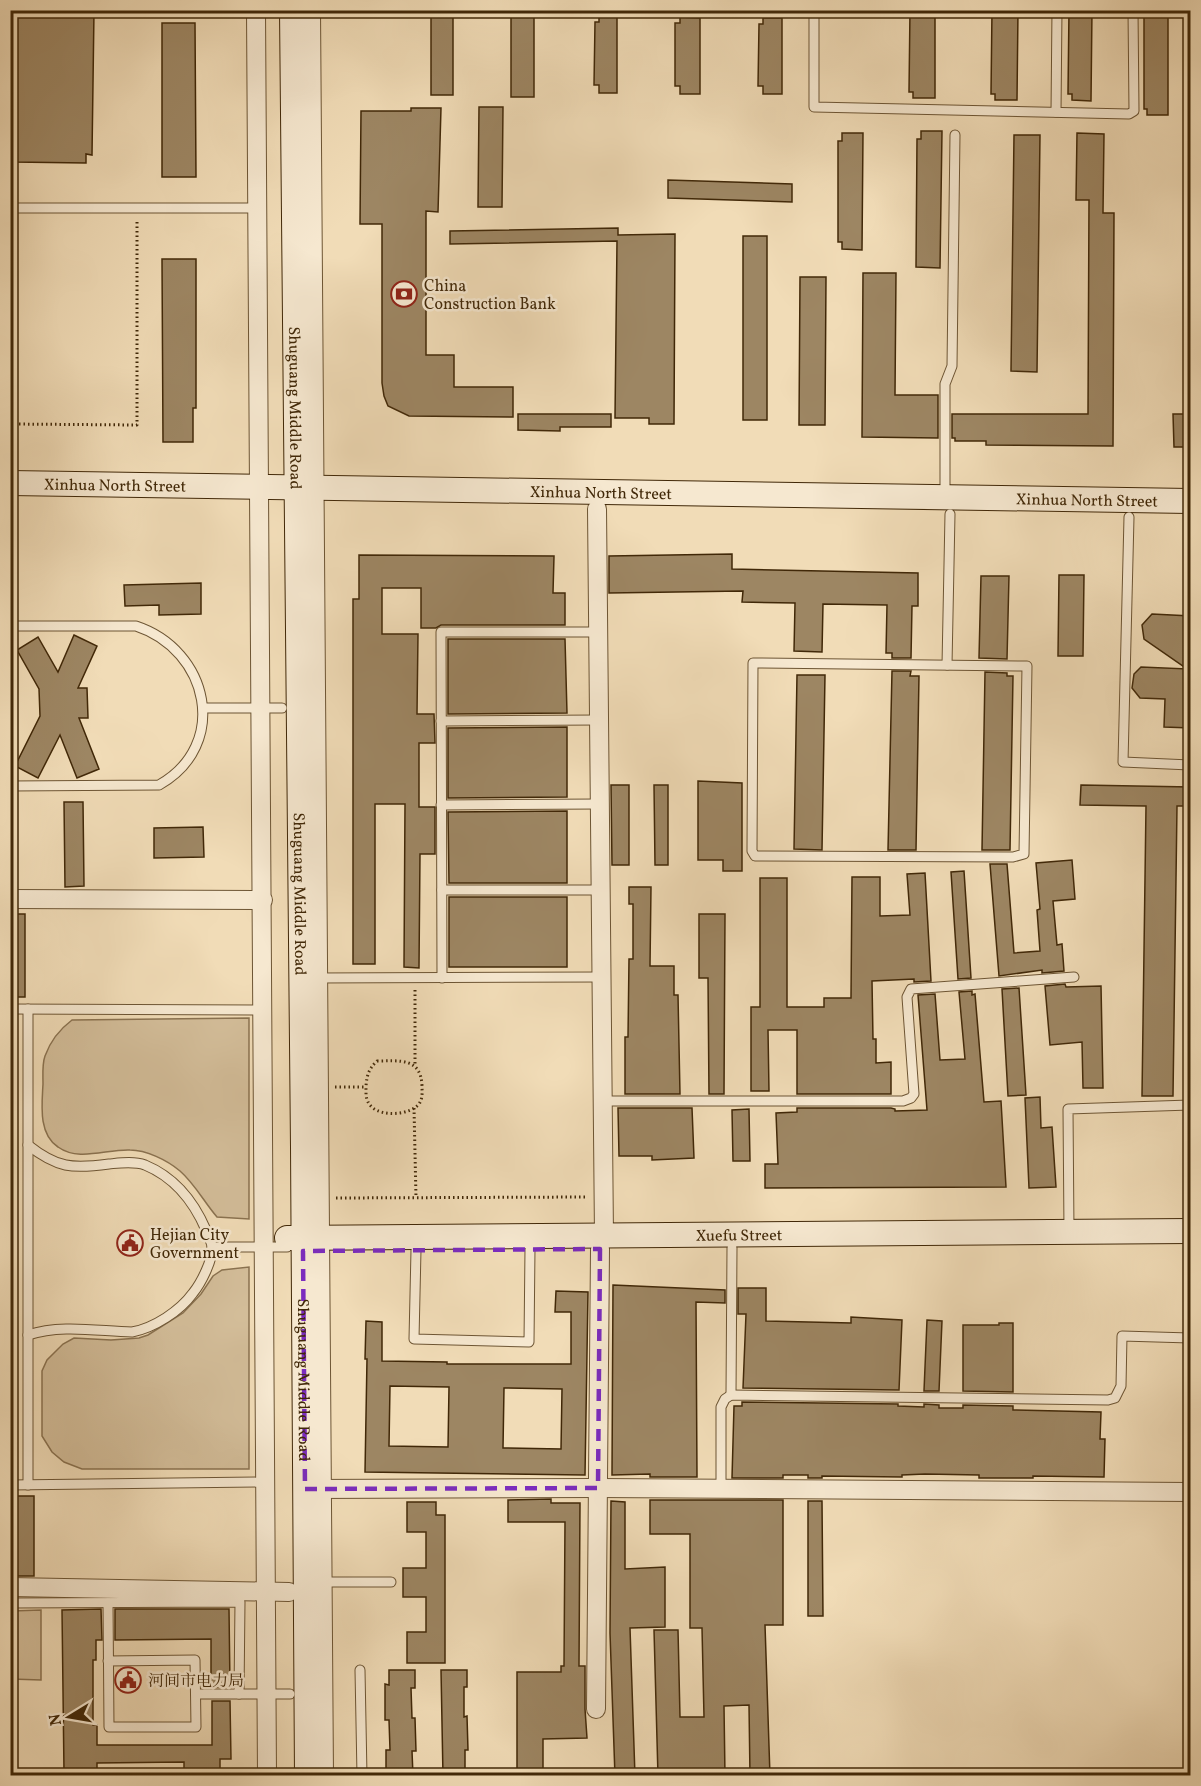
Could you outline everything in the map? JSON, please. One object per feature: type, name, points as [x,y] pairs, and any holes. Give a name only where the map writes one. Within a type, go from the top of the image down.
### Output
[{"type":"main road","name":"Shuguang Middle Road","points":[[276,10],[288,496],[296,1245],[278,1592],[278,1694],[290,1776]]},
{"type":"main road","name":"Shuguang Middle Road","points":[[292,10],[288,496],[272,708],[296,1245],[313,1489],[306,1776]]},
{"type":"main road","name":"Xinhua North Street","points":[[10,483],[597,509],[1191,501]]},
{"type":"main road","name":"Xinhua North Street","points":[[10,500],[288,496],[947,506],[1129,517],[1191,518]]},
{"type":"main road","name":"Xuefu Street","points":[[296,1245],[1191,1231]]},
{"type":"main road","name":"Xuefu Street","points":[[296,1245],[416,1250],[530,1249],[602,1242],[732,1248],[1191,1244]]},
{"type":"street","points":[[256,10],[258,208],[288,496],[317,978],[319,1198],[296,1245]]},
{"type":"street","points":[[288,496],[311,10]]},
{"type":"street","points":[[596,1709],[604,1197],[597,509]]},
{"type":"street","points":[[10,1587],[278,1592],[265,1482],[296,1245],[262,1010],[263,900],[272,708]]},
{"type":"street","points":[[10,899],[263,900]]},
{"type":"street","points":[[324,1776],[322,1582],[313,1489],[598,1488],[1191,1492]]},
{"type":"street","points":[[267,1776],[278,1694]]},
{"type":"lane","points":[[814,10],[814,107],[1129,114],[1134,111],[1133,10]]},
{"type":"lane","points":[[1056,112],[1057,10]]},
{"type":"lane","points":[[947,665],[945,384],[952,366],[955,135]]},
{"type":"lane","points":[[10,208],[258,208]]},
{"type":"lane","points":[[1129,517],[1123,762],[1191,765]]},
{"type":"lane","points":[[10,626],[136,626],[152,631],[183,656],[196,679],[204,708],[199,738],[190,759],[175,776],[159,784],[10,786]]},
{"type":"lane","points":[[442,978],[441,632],[598,632]]},
{"type":"lane","points":[[753,663],[947,665],[1027,666],[1024,854],[1013,857],[755,856],[752,851],[753,663]]},
{"type":"lane","points":[[204,708],[272,708]]},
{"type":"lane","points":[[441,721],[599,720]]},
{"type":"lane","points":[[441,805],[600,804]]},
{"type":"lane","points":[[442,890],[601,890]]},
{"type":"lane","points":[[317,978],[602,977]]},
{"type":"lane","points":[[603,1101],[903,1101],[914,1094],[907,997],[911,989],[1074,977]]},
{"type":"lane","points":[[10,1009],[262,1010]]},
{"type":"lane","points":[[28,1009],[28,1485]]},
{"type":"lane","points":[[1068,1232],[1068,1109],[1191,1105]]},
{"type":"lane","points":[[28,1145],[46,1158],[65,1166],[97,1166],[124,1162],[143,1164],[164,1175],[184,1193],[199,1214],[212,1247],[205,1273],[189,1298],[170,1314],[142,1330],[132,1332],[60,1329],[43,1330],[28,1335]]},
{"type":"lane","points":[[212,1247],[296,1245]]},
{"type":"lane","points":[[731,1395],[732,1248]]},
{"type":"lane","points":[[416,1250],[414,1339],[529,1342],[530,1249]]},
{"type":"lane","points":[[721,1489],[721,1407],[725,1399],[731,1395],[1108,1401],[1115,1398],[1121,1386],[1122,1336],[1191,1338]]},
{"type":"lane","points":[[10,1485],[265,1482]]},
{"type":"lane","points":[[322,1582],[391,1582]]},
{"type":"lane","points":[[10,1603],[240,1602],[239,1694]]},
{"type":"lane","points":[[108,1603],[108,1660],[109,1727],[196,1727],[195,1660],[108,1660]]},
{"type":"lane","points":[[360,1670],[362,1776]]},
{"type":"lane","points":[[196,1694],[278,1694]]},
{"type":"path","points":[[10,424],[137,425],[137,217]]},
{"type":"path","points":[[414,978],[415,1066]]},
{"type":"path","points":[[377,1061],[405,1061],[415,1066],[422,1077],[423,1094],[420,1102],[414,1108],[408,1112],[384,1113],[367,1101],[367,1076],[370,1068],[377,1061]]},
{"type":"path","points":[[318,1087],[366,1087]]},
{"type":"path","points":[[414,1108],[416,1198]]},
{"type":"path","points":[[319,1198],[604,1197]]},
{"type":"highlighted area","points":[[600,1249],[598,1488],[305,1489],[303,1251]]},
{"type":"shaded area","points":[[249,1018],[249,1219],[217,1217],[185,1176],[156,1156],[130,1150],[75,1154],[58,1147],[47,1134],[42,1109],[44,1059],[56,1036],[72,1020]]},
{"type":"shaded area","points":[[249,1267],[249,1469],[82,1469],[64,1462],[52,1452],[42,1436],[42,1371],[47,1360],[63,1344],[74,1338],[111,1340],[148,1335],[183,1313],[201,1294],[213,1276],[222,1270]]},
{"type":"shaded area","points":[[41,1610],[41,1680],[11,1679],[11,1611]]},
{"type":"building","points":[[10,10],[94,11],[92,155],[86,154],[86,163],[13,162],[13,153],[10,153]]},
{"type":"building","points":[[431,10],[453,10],[453,95],[431,95]]},
{"type":"building","points":[[511,10],[534,10],[534,97],[511,97]]},
{"type":"building","points":[[910,10],[935,10],[935,98],[913,98],[913,92],[909,92]]},
{"type":"building","points":[[992,10],[1018,10],[1017,100],[995,100],[995,94],[991,94]]},
{"type":"building","points":[[1069,10],[1092,10],[1091,101],[1072,100],[1072,94],[1068,94]]},
{"type":"building","points":[[1144,10],[1168,10],[1168,115],[1147,115],[1147,109],[1144,109]]},
{"type":"building","points":[[599,16],[617,16],[617,93],[599,93],[599,85],[594,85],[595,22],[599,22]]},
{"type":"building","points":[[680,17],[700,18],[700,94],[680,94],[680,86],[675,86],[675,23],[680,23]]},
{"type":"building","points":[[763,18],[782,18],[782,94],[763,94],[763,86],[758,86],[759,24],[763,24]]},
{"type":"building","points":[[162,23],[195,23],[196,177],[162,177]]},
{"type":"building","points":[[479,107],[503,107],[502,207],[478,207]]},
{"type":"building","points":[[411,108],[441,108],[438,212],[426,211],[426,355],[454,355],[454,387],[513,387],[513,417],[409,416],[388,406],[384,396],[382,383],[382,224],[360,224],[361,111],[411,111]]},
{"type":"building","points":[[921,131],[942,131],[940,268],[916,267],[917,139],[921,139]]},
{"type":"building","points":[[842,133],[863,133],[862,250],[842,249],[842,242],[838,242],[838,141],[842,141]]},
{"type":"building","points":[[1077,133],[1104,134],[1103,213],[1114,213],[1113,446],[986,445],[986,441],[955,441],[955,438],[952,438],[952,414],[1088,414],[1089,200],[1076,200]]},
{"type":"building","points":[[1014,135],[1040,135],[1037,372],[1011,371]]},
{"type":"building","points":[[668,180],[792,184],[792,202],[668,198]]},
{"type":"building","points":[[618,228],[618,235],[675,234],[674,424],[649,424],[649,418],[615,418],[617,241],[450,244],[450,231]]},
{"type":"building","points":[[743,236],[767,236],[767,420],[743,420]]},
{"type":"building","points":[[162,259],[196,259],[196,408],[193,408],[193,442],[163,442]]},
{"type":"building","points":[[863,273],[896,273],[895,395],[938,395],[938,438],[862,437]]},
{"type":"building","points":[[800,277],[826,277],[825,425],[799,425]]},
{"type":"building","points":[[518,414],[611,414],[611,427],[560,427],[560,431],[518,430]]},
{"type":"building","points":[[1173,414],[1191,414],[1191,447],[1174,447]]},
{"type":"building","points":[[732,554],[732,569],[918,573],[918,606],[912,606],[911,658],[892,658],[892,653],[886,653],[887,605],[823,604],[822,652],[794,651],[795,603],[742,602],[743,591],[609,593],[609,556]]},
{"type":"building","points":[[359,555],[554,556],[553,593],[565,593],[565,625],[441,625],[436,628],[421,628],[421,588],[382,588],[382,634],[418,634],[417,714],[434,714],[435,743],[419,743],[419,807],[435,807],[435,854],[420,854],[419,968],[404,967],[405,804],[375,804],[375,964],[353,964],[353,599],[359,599]]},
{"type":"building","points":[[1059,575],[1084,575],[1083,656],[1058,656]]},
{"type":"building","points":[[981,576],[1009,576],[1007,659],[979,658]]},
{"type":"building","points":[[201,583],[201,614],[159,615],[159,605],[125,606],[124,585]]},
{"type":"building","points":[[1152,614],[1191,616],[1191,728],[1164,727],[1165,699],[1140,698],[1132,688],[1134,674],[1141,667],[1187,669],[1144,639],[1142,625]]},
{"type":"building","points":[[74,635],[97,646],[78,688],[87,688],[88,718],[79,718],[99,769],[77,778],[60,735],[38,778],[15,766],[40,716],[39,689],[17,650],[38,637],[58,672]]},
{"type":"building","points":[[448,639],[565,639],[567,713],[448,714]]},
{"type":"building","points":[[892,671],[911,671],[910,676],[919,676],[916,850],[888,850]]},
{"type":"building","points":[[985,672],[1007,673],[1007,676],[1013,676],[1010,850],[982,850]]},
{"type":"building","points":[[797,675],[825,675],[822,850],[794,849]]},
{"type":"building","points":[[567,727],[567,797],[448,798],[448,728]]},
{"type":"building","points":[[698,781],[742,783],[742,871],[723,871],[723,860],[698,860]]},
{"type":"building","points":[[611,785],[629,785],[629,865],[612,865]]},
{"type":"building","points":[[654,785],[668,785],[668,865],[655,865]]},
{"type":"building","points":[[1081,785],[1191,787],[1191,806],[1177,806],[1173,1096],[1142,1096],[1146,806],[1080,805]]},
{"type":"building","points":[[64,802],[83,802],[84,886],[65,887]]},
{"type":"building","points":[[567,811],[567,883],[449,883],[448,812]]},
{"type":"building","points":[[203,827],[204,857],[154,858],[154,828]]},
{"type":"building","points":[[1072,860],[1075,899],[1053,901],[1057,945],[1062,944],[1064,971],[1042,973],[1042,970],[999,976],[990,864],[1007,864],[1014,953],[1040,951],[1037,910],[1040,909],[1036,863]]},
{"type":"building","points":[[964,871],[971,978],[958,979],[951,872]]},
{"type":"building","points":[[925,873],[931,981],[914,982],[914,979],[872,981],[873,1039],[876,1039],[876,1063],[891,1062],[891,1094],[797,1094],[797,1030],[768,1030],[769,1091],[751,1091],[751,1007],[760,1007],[760,878],[787,878],[787,1007],[824,1007],[824,998],[851,998],[852,877],[880,877],[880,916],[910,915],[907,874]]},
{"type":"building","points":[[629,887],[651,887],[650,966],[674,966],[674,995],[678,995],[680,1094],[625,1094],[629,959],[633,959],[633,904],[629,904]]},
{"type":"building","points":[[449,897],[567,897],[567,967],[449,967]]},
{"type":"building","points":[[10,914],[25,914],[25,997],[10,997]]},
{"type":"building","points":[[699,914],[725,914],[724,1094],[709,1094],[708,978],[699,978]]},
{"type":"building","points":[[1065,984],[1066,987],[1101,986],[1103,1088],[1083,1088],[1082,1042],[1050,1045],[1045,986]]},
{"type":"building","points":[[1019,988],[1026,1095],[1008,1096],[1002,989]]},
{"type":"building","points":[[972,991],[972,995],[975,994],[984,1102],[1001,1101],[1006,1187],[765,1188],[765,1164],[778,1164],[776,1113],[797,1112],[797,1108],[927,1110],[918,995],[935,994],[940,1060],[965,1059],[959,992]]},
{"type":"building","points":[[1040,1097],[1041,1128],[1052,1127],[1056,1187],[1029,1188],[1025,1098]]},
{"type":"building","points":[[618,1108],[692,1108],[694,1158],[652,1160],[652,1156],[619,1156]]},
{"type":"building","points":[[749,1109],[750,1161],[733,1161],[732,1110]]},
{"type":"building","points":[[613,1285],[725,1290],[725,1303],[696,1302],[697,1477],[650,1477],[650,1474],[612,1475]]},
{"type":"building","points":[[738,1288],[766,1288],[766,1321],[851,1323],[851,1317],[902,1320],[899,1390],[743,1388],[746,1314],[738,1314]]},
{"type":"building","points":[[556,1291],[588,1292],[585,1475],[365,1472],[366,1321],[382,1322],[382,1361],[447,1362],[447,1364],[571,1364],[571,1312],[555,1312]],"holes":[[[390,1386],[449,1387],[448,1447],[389,1446]],[[504,1388],[562,1389],[561,1449],[503,1448]]]},
{"type":"building","points":[[927,1320],[942,1321],[939,1391],[924,1391]]},
{"type":"building","points":[[999,1323],[1013,1323],[1013,1392],[963,1391],[963,1325],[999,1325]]},
{"type":"building","points":[[742,1402],[898,1404],[898,1406],[924,1407],[924,1404],[939,1405],[939,1408],[963,1408],[963,1405],[1013,1406],[1013,1410],[1101,1412],[1100,1439],[1105,1439],[1104,1477],[979,1478],[979,1475],[925,1474],[902,1475],[902,1477],[822,1476],[822,1478],[808,1478],[808,1475],[783,1475],[783,1478],[732,1478],[734,1406],[742,1406]]},
{"type":"building","points":[[10,1496],[34,1496],[34,1576],[10,1576]]},
{"type":"building","points":[[551,1499],[551,1503],[580,1503],[579,1666],[585,1666],[587,1738],[543,1739],[543,1776],[517,1776],[517,1672],[561,1672],[561,1666],[564,1666],[565,1522],[508,1522],[508,1500]]},
{"type":"building","points":[[650,1500],[783,1500],[783,1625],[765,1625],[770,1776],[750,1776],[749,1705],[724,1706],[725,1776],[658,1776],[654,1630],[678,1630],[680,1717],[704,1717],[702,1628],[690,1628],[690,1534],[650,1534]]},
{"type":"building","points":[[611,1501],[625,1502],[625,1569],[665,1567],[665,1627],[630,1628],[635,1776],[615,1776],[610,1633]]},
{"type":"building","points":[[808,1501],[822,1501],[823,1616],[808,1616]]},
{"type":"building","points":[[407,1502],[436,1502],[436,1515],[445,1515],[445,1663],[407,1663],[407,1632],[426,1632],[426,1597],[403,1597],[403,1568],[426,1568],[426,1532],[407,1532]]},
{"type":"building","points":[[101,1609],[102,1640],[96,1640],[96,1660],[93,1660],[93,1725],[97,1725],[97,1745],[212,1745],[212,1701],[230,1701],[231,1759],[220,1759],[220,1776],[184,1776],[184,1762],[97,1763],[97,1772],[64,1772],[62,1610]]},
{"type":"building","points":[[115,1609],[229,1609],[230,1687],[211,1687],[211,1639],[115,1640]]},
{"type":"building","points":[[389,1670],[415,1670],[415,1688],[411,1688],[416,1751],[412,1751],[413,1776],[386,1776],[386,1750],[390,1750],[389,1720],[385,1720],[385,1684],[389,1685]]},
{"type":"building","points":[[441,1670],[467,1670],[467,1687],[464,1687],[464,1717],[467,1716],[468,1750],[465,1750],[465,1776],[443,1776]]},
{"type":"place","name":"China Construction Bank","points":[[404,294]]},
{"type":"place","name":"Hejian City Government","points":[[130,1243]]},
{"type":"place","name":"河间市电力局","points":[[128,1680]]}]
